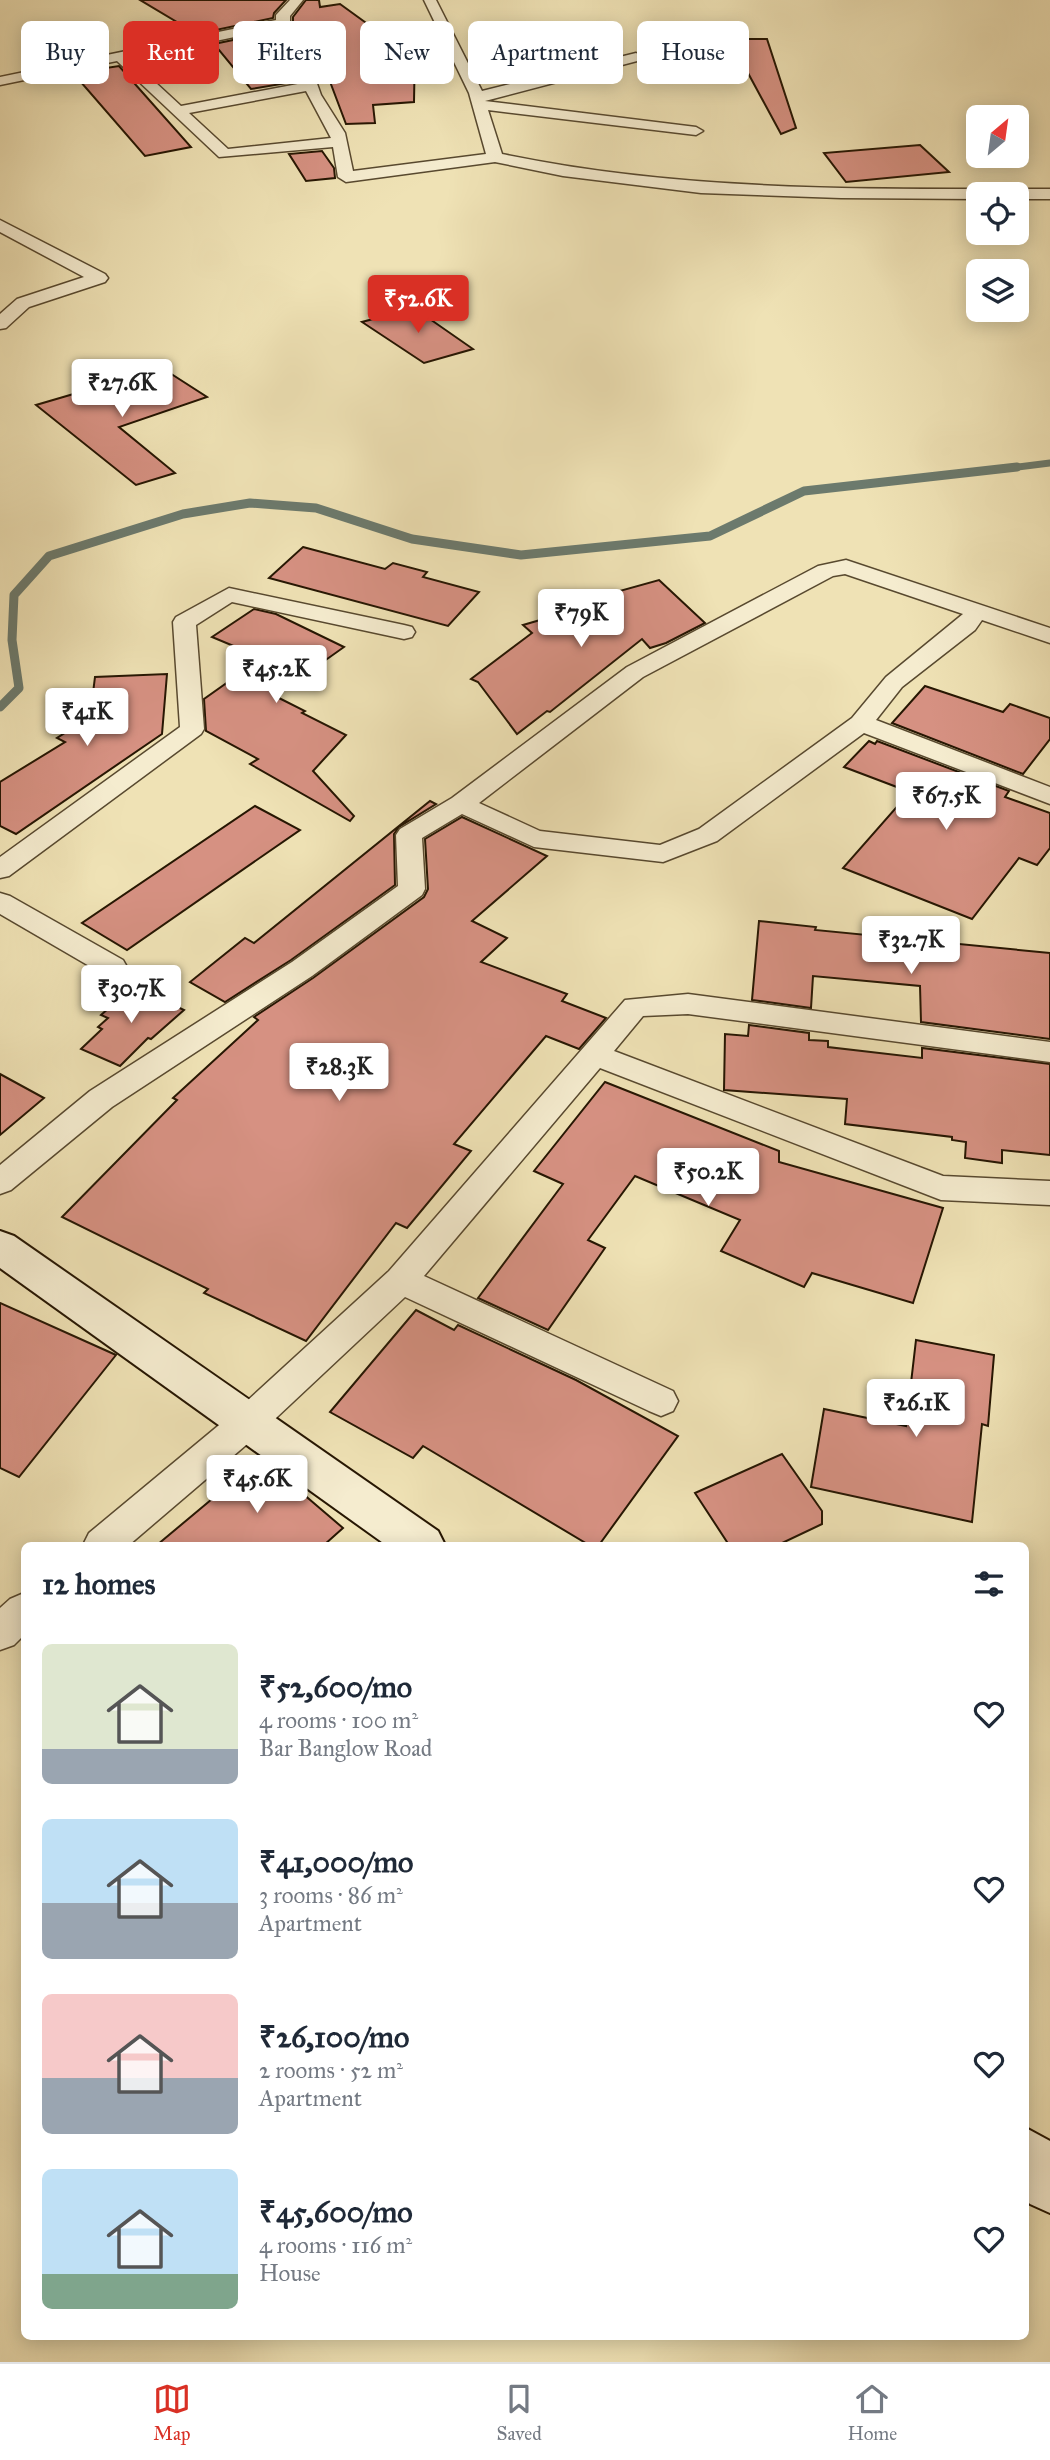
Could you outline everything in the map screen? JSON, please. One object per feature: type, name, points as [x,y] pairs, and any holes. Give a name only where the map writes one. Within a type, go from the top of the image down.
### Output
[{"type":"street","points":[[283,21],[283,16],[297,0]]},
{"type":"street","points":[[430,0],[477,101],[495,157]]},
{"type":"street","points":[[0,81],[233,33]]},
{"type":"street","points":[[119,56],[224,154],[340,142]]},
{"type":"street","points":[[477,101],[636,57]]},
{"type":"street","points":[[178,110],[311,86],[338,133],[346,177],[495,157],[542,169],[666,185],[802,192],[1050,194]]},
{"type":"street","points":[[477,101],[696,131]]},
{"type":"street","points":[[0,225],[99,278],[23,303],[0,324]]},
{"type":"street","points":[[0,1182],[101,1099],[302,969],[412,889],[409,835],[461,804],[635,672],[826,571],[846,567],[1050,635]]},
{"type":"street","points":[[0,870],[192,729],[184,622],[229,594],[404,632]]},
{"type":"street","points":[[461,804],[534,839],[663,855],[708,835],[861,723],[894,682],[967,625],[976,612]]},
{"type":"street","points":[[861,723],[1050,796]]},
{"type":"street","points":[[0,902],[113,967]]},
{"type":"street","points":[[106,1542],[248,1422],[401,1280],[635,1007],[688,1004],[1050,1052]]},
{"type":"street","points":[[596,1055],[941,1188],[1050,1193]]},
{"type":"street","points":[[0,1247],[418,1542]]},
{"type":"street","points":[[401,1280],[662,1401]]},
{"type":"street","points":[[0,1632],[21,1614]]},
{"type":"street","points":[[1029,2160],[1050,2184]]},
{"type":"building","points":[[140,0],[286,0],[274,13],[273,18],[233,21],[233,26],[219,29],[219,21],[175,21]]},
{"type":"building","points":[[306,0],[319,0],[320,7],[340,4],[363,21],[360,21],[360,84],[414,84],[414,102],[373,105],[375,123],[346,124],[331,84],[346,84],[346,21],[293,21],[293,17]]},
{"type":"building","points":[[749,39],[767,39],[796,128],[781,134],[749,75]]},
{"type":"building","points":[[233,40],[233,67],[219,50],[219,43]]},
{"type":"building","points":[[119,66],[123,70],[123,84],[135,84],[191,147],[145,156],[83,84],[109,84],[109,68]]},
{"type":"building","points":[[247,84],[281,84],[251,89]]},
{"type":"building","points":[[920,145],[949,172],[846,182],[824,153]]},
{"type":"building","points":[[322,151],[334,168],[335,178],[306,181],[289,154]]},
{"type":"building","points":[[414,308],[473,349],[424,363],[362,322]]},
{"type":"building","points":[[162,368],[207,397],[119,427],[175,473],[136,485],[36,405]]},
{"type":"building","points":[[303,547],[385,569],[393,563],[427,572],[423,577],[479,592],[448,626],[269,578]]},
{"type":"building","points":[[659,580],[705,623],[650,648],[642,639],[550,712],[547,711],[517,734],[478,682],[471,679],[532,633],[523,625],[602,602],[598,597]]},
{"type":"building","points":[[254,609],[276,614],[344,647],[275,696],[346,735],[313,771],[354,816],[350,821],[250,764],[258,759],[206,731],[204,699],[245,670],[286,668],[212,637]]},
{"type":"building","points":[[167,674],[162,734],[16,834],[0,826],[0,782],[65,742],[57,738],[90,717],[95,677]]},
{"type":"building","points":[[925,686],[1003,712],[1010,704],[1050,718],[1050,739],[1023,774],[892,723]]},
{"type":"building","points":[[869,741],[875,744],[877,741],[1009,791],[1005,797],[1050,813],[1050,848],[1037,865],[1019,858],[972,919],[843,868],[910,792],[844,767]]},
{"type":"building","points":[[430,801],[436,804],[399,827],[394,834],[395,885],[291,960],[225,1002],[190,982],[245,938],[254,943]]},
{"type":"building","points":[[255,806],[300,830],[127,950],[82,923]]},
{"type":"building","points":[[462,817],[547,856],[472,921],[507,938],[481,962],[567,994],[562,1001],[606,1018],[579,1049],[546,1036],[454,1144],[471,1151],[407,1228],[396,1223],[306,1341],[204,1293],[208,1289],[62,1217],[177,1100],[173,1098],[258,1020],[254,1017],[313,978],[424,897],[428,889],[425,839]]},
{"type":"building","points":[[759,921],[816,927],[815,930],[1050,953],[1050,1039],[921,1022],[920,986],[813,976],[811,1008],[752,1000]]},
{"type":"building","points":[[134,986],[184,1010],[151,1039],[148,1038],[120,1066],[81,1049],[102,1029],[98,1027],[108,1018],[101,1015]]},
{"type":"building","points":[[749,1025],[809,1033],[809,1040],[828,1041],[828,1047],[922,1058],[922,1048],[1050,1064],[1050,1155],[1002,1150],[1002,1163],[965,1158],[966,1142],[952,1140],[952,1137],[845,1124],[847,1099],[724,1090],[725,1034],[748,1036]]},
{"type":"building","points":[[0,1074],[44,1098],[0,1135]]},
{"type":"building","points":[[605,1082],[779,1151],[779,1162],[943,1208],[913,1303],[812,1273],[804,1287],[721,1251],[740,1220],[635,1176],[588,1240],[605,1248],[548,1330],[478,1298],[563,1184],[534,1171]]},
{"type":"building","points":[[0,1303],[116,1355],[19,1477],[0,1468]]},
{"type":"building","points":[[416,1310],[454,1330],[458,1325],[576,1380],[678,1436],[601,1542],[584,1542],[423,1446],[413,1458],[330,1412]]},
{"type":"building","points":[[916,1340],[994,1355],[988,1426],[982,1424],[972,1522],[811,1487],[824,1409],[906,1426]]},
{"type":"building","points":[[782,1454],[822,1511],[822,1524],[784,1542],[727,1542],[695,1493]]},
{"type":"building","points":[[261,1458],[343,1528],[327,1542],[161,1542]]},
{"type":"waterway","points":[[1002,469],[1050,463]]},
{"type":"waterway","points":[[0,707],[19,688],[12,640],[14,595],[49,556],[183,514],[250,503],[316,508],[412,539],[521,555],[710,536],[804,491],[1017,467]]}]
